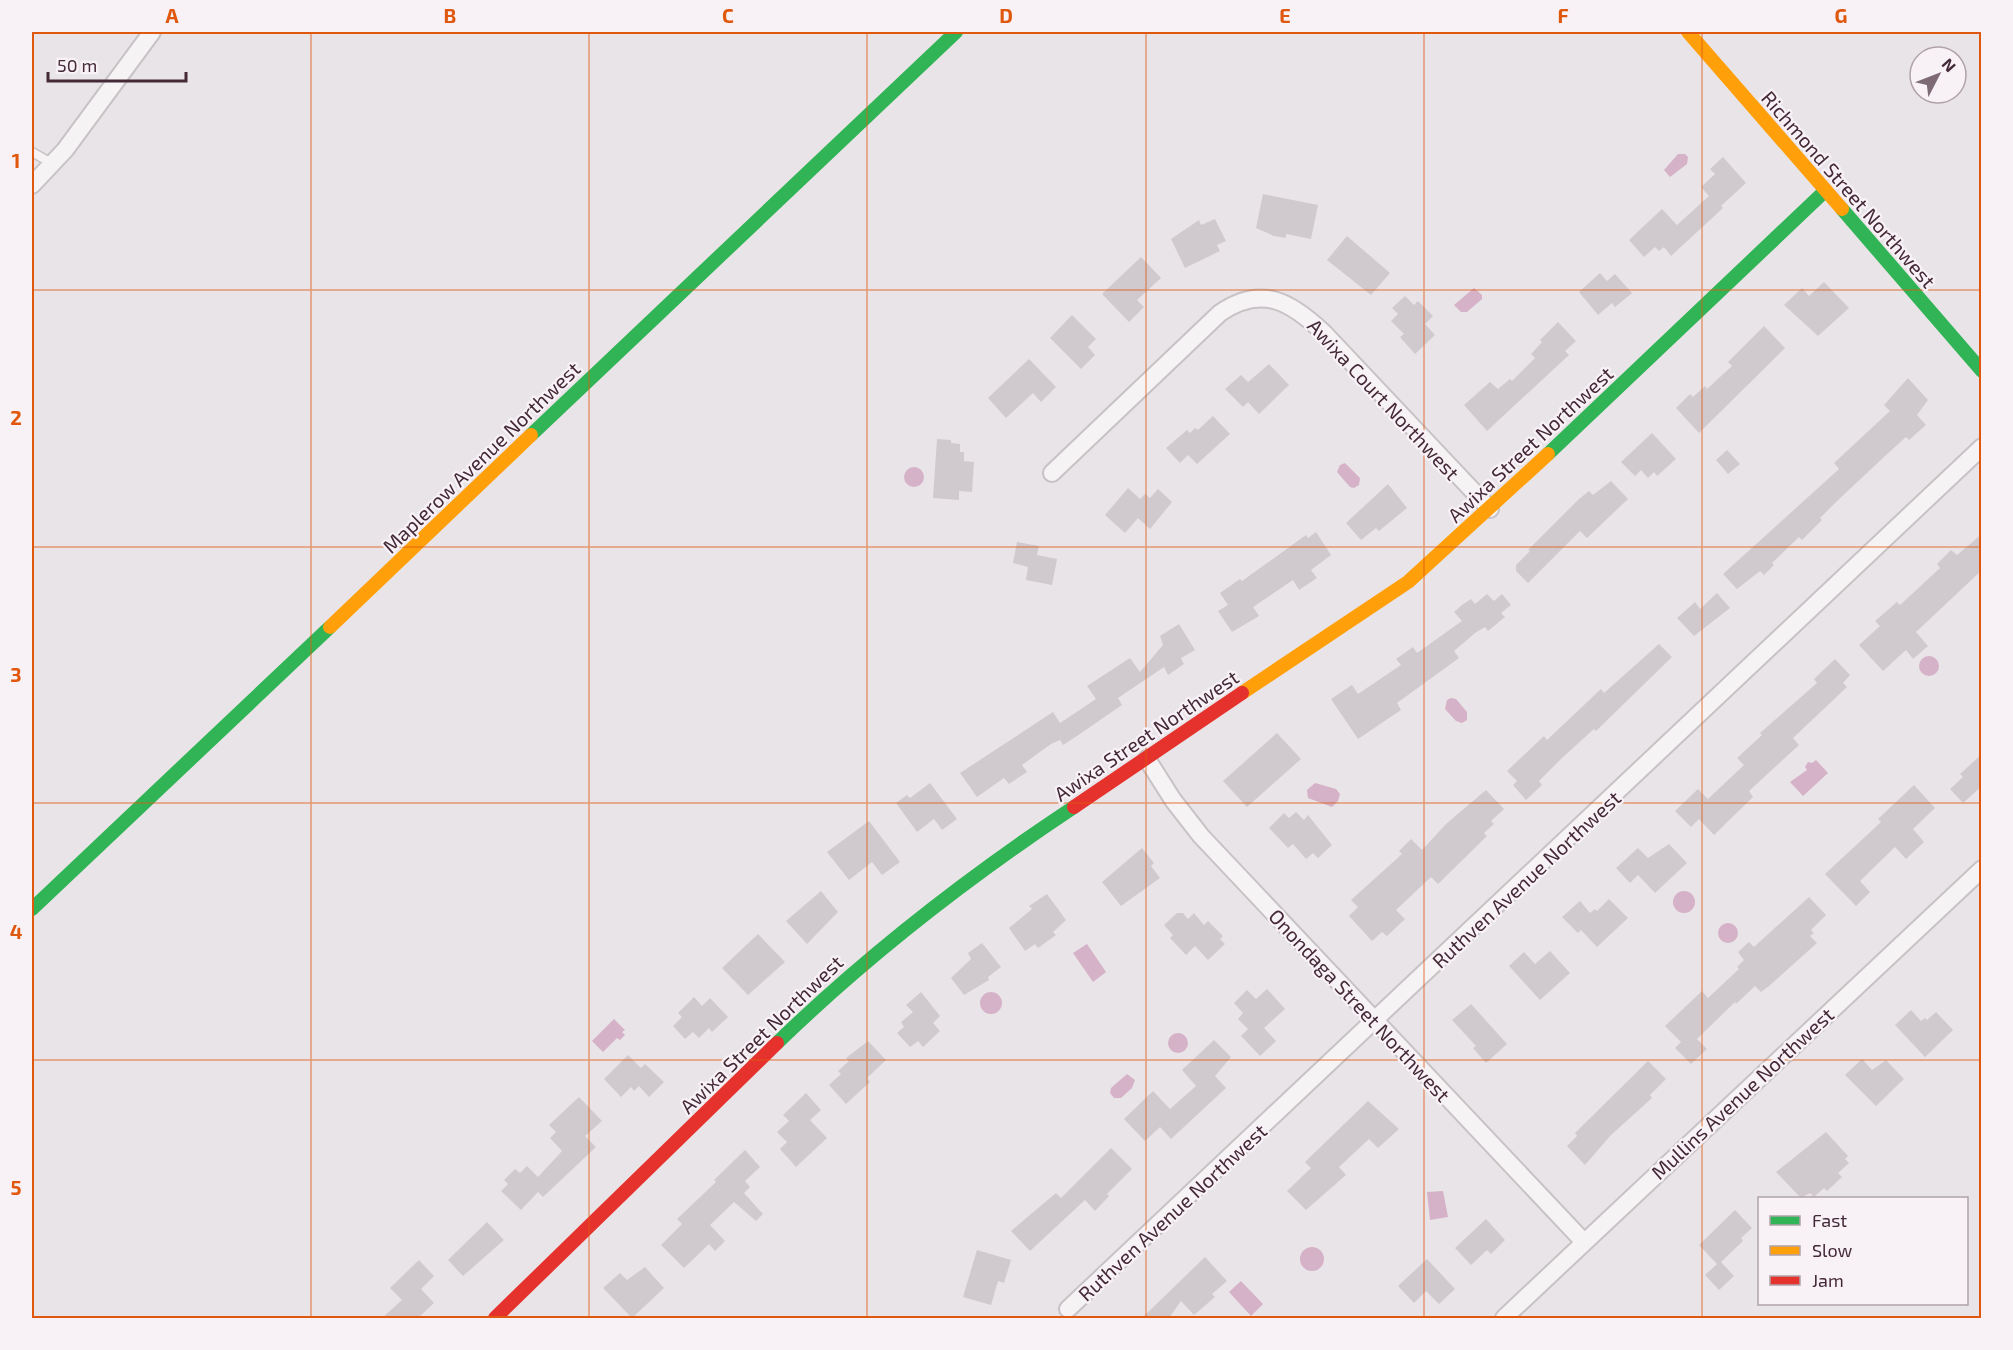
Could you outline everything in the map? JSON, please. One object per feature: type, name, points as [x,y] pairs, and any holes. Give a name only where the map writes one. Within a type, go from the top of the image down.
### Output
[{"type":"street","points":[[32,185],[53,164],[152,32]]},
{"type":"street","name":"Maplerow Avenue Northwest","points":[[32,909],[956,32]]},
{"type":"street","name":"Richmond Street Northwest","points":[[1688,32],[1982,371]]},
{"type":"street","name":"Awixa Street Northwest","points":[[495,1318],[814,1007],[879,950],[980,870],[1383,601],[1429,565],[1825,191]]},
{"type":"street","name":"Awixa Court Northwest","points":[[1052,473],[1220,313],[1241,301],[1263,298],[1296,308],[1324,333],[1490,509]]},
{"type":"street","name":"Ruthven Avenue Northwest","points":[[1068,1309],[1982,447]]},
{"type":"street","name":"Onondaga Street Northwest","points":[[1147,759],[1191,824],[1584,1242]]},
{"type":"street","name":"Mullins Avenue Northwest","points":[[1504,1318],[1982,869]]},
{"type":"lane","points":[[32,152],[53,164]]},
{"type":"shaded area","points":[[1678,154],[1685,154],[1688,157],[1687,164],[1670,177],[1664,170]]},
{"type":"shaded area","points":[[1474,288],[1482,295],[1482,299],[1467,312],[1461,312],[1454,305]]},
{"type":"shaded area","points":[[1345,463],[1360,478],[1359,485],[1354,488],[1350,487],[1337,472],[1340,465]]},
{"type":"shaded area","points":[[914,467],[921,470],[924,477],[921,484],[914,487],[907,484],[904,477],[907,470]]},
{"type":"shaded area","points":[[1929,656],[1936,659],[1939,666],[1936,673],[1929,676],[1922,673],[1919,666],[1922,659]]},
{"type":"shaded area","points":[[1456,699],[1467,712],[1467,720],[1462,723],[1456,721],[1445,709],[1447,700]]},
{"type":"shaded area","points":[[1816,760],[1828,773],[1803,796],[1790,782],[1807,770],[1805,767],[1808,762],[1812,763]]},
{"type":"shaded area","points":[[1315,783],[1336,789],[1340,794],[1338,801],[1332,807],[1308,798],[1307,790]]},
{"type":"shaded area","points":[[1684,891],[1692,894],[1695,902],[1692,910],[1684,913],[1676,910],[1673,902],[1676,894]]},
{"type":"shaded area","points":[[1728,923],[1735,926],[1738,933],[1735,940],[1728,943],[1721,940],[1718,933],[1721,926]]},
{"type":"shaded area","points":[[1087,944],[1106,972],[1093,982],[1073,953]]},
{"type":"shaded area","points":[[987,992],[995,992],[1002,999],[1002,1007],[995,1014],[987,1014],[980,1007],[980,999]]},
{"type":"shaded area","points":[[614,1019],[625,1030],[622,1032],[625,1035],[620,1040],[617,1038],[603,1052],[592,1041]]},
{"type":"shaded area","points":[[1178,1033],[1185,1036],[1188,1043],[1185,1050],[1178,1053],[1171,1050],[1168,1043],[1171,1036]]},
{"type":"shaded area","points":[[1127,1074],[1135,1080],[1132,1088],[1121,1098],[1114,1098],[1110,1093],[1111,1088]]},
{"type":"shaded area","points":[[1443,1191],[1448,1217],[1430,1220],[1427,1192]]},
{"type":"shaded area","points":[[1312,1247],[1317,1248],[1323,1254],[1323,1264],[1317,1270],[1312,1271],[1307,1270],[1301,1264],[1300,1259],[1301,1254],[1307,1248]]},
{"type":"shaded area","points":[[1241,1281],[1263,1304],[1251,1316],[1229,1292]]},
{"type":"building","points":[[1723,157],[1746,183],[1721,206],[1723,208],[1671,256],[1664,247],[1659,251],[1655,247],[1644,257],[1629,240],[1662,209],[1677,225],[1709,196],[1701,187],[1715,174],[1710,169]]},
{"type":"building","points":[[1263,194],[1318,205],[1311,239],[1286,234],[1286,238],[1274,236],[1256,228]]},
{"type":"building","points":[[1215,219],[1226,241],[1217,245],[1220,251],[1185,268],[1171,239],[1199,220],[1201,225]]},
{"type":"building","points":[[1347,236],[1390,273],[1371,295],[1327,260]]},
{"type":"building","points":[[1141,257],[1161,278],[1137,300],[1144,307],[1129,322],[1102,294]]},
{"type":"building","points":[[1600,273],[1607,281],[1615,274],[1632,293],[1615,307],[1612,303],[1598,315],[1579,292]]},
{"type":"building","points":[[1824,282],[1849,308],[1818,336],[1784,305],[1802,288],[1809,296]]},
{"type":"building","points":[[1405,296],[1414,305],[1418,301],[1433,316],[1425,324],[1435,335],[1415,354],[1400,337],[1404,334],[1391,321],[1398,314],[1392,308]]},
{"type":"building","points":[[1072,315],[1096,339],[1088,347],[1095,355],[1081,369],[1050,338]]},
{"type":"building","points":[[1558,322],[1576,341],[1565,351],[1569,355],[1487,431],[1464,405],[1490,382],[1498,389],[1510,379],[1512,381],[1535,358],[1531,354],[1542,342],[1540,340]]},
{"type":"building","points":[[1764,326],[1785,348],[1699,433],[1676,408],[1690,394],[1693,397],[1705,386],[1707,389],[1732,366],[1728,362]]},
{"type":"building","points":[[1029,359],[1056,387],[1041,402],[1033,393],[1006,418],[988,398]]},
{"type":"building","points":[[1269,364],[1289,385],[1259,414],[1248,402],[1243,407],[1225,389],[1241,375],[1248,382]]},
{"type":"building","points":[[1908,378],[1928,400],[1917,415],[1926,425],[1909,440],[1906,437],[1885,456],[1820,518],[1822,520],[1802,540],[1799,537],[1772,563],[1774,565],[1764,575],[1760,571],[1737,589],[1723,574],[1839,469],[1834,463],[1890,411],[1884,405]]},
{"type":"building","points":[[1213,416],[1230,434],[1197,464],[1188,455],[1180,463],[1166,448],[1187,430],[1190,433],[1195,428],[1198,430]]},
{"type":"building","points":[[1652,433],[1676,459],[1657,476],[1654,472],[1648,478],[1641,470],[1635,476],[1621,462]]},
{"type":"building","points":[[937,439],[951,440],[951,443],[960,444],[960,452],[964,452],[964,461],[974,462],[972,492],[959,491],[959,500],[933,498]]},
{"type":"building","points":[[1727,450],[1740,464],[1728,474],[1716,460]]},
{"type":"building","points":[[1611,481],[1628,499],[1587,538],[1580,531],[1528,583],[1516,571],[1516,565],[1530,551],[1528,550],[1579,499],[1589,491],[1593,495]]},
{"type":"building","points":[[1388,484],[1407,508],[1379,531],[1376,528],[1361,540],[1346,523]]},
{"type":"building","points":[[1128,488],[1140,499],[1145,494],[1150,498],[1158,489],[1172,502],[1150,529],[1138,518],[1125,533],[1105,515]]},
{"type":"building","points":[[1316,532],[1331,555],[1311,570],[1317,578],[1299,590],[1293,580],[1253,607],[1259,616],[1232,632],[1218,611],[1228,605],[1220,593],[1240,579],[1242,581],[1306,535],[1308,538]]},
{"type":"building","points":[[1982,534],[1982,570],[1916,632],[1928,646],[1913,659],[1906,650],[1883,671],[1859,645],[1880,626],[1875,621],[1897,602],[1900,605],[1940,568],[1937,564],[1951,550],[1957,555]]},
{"type":"building","points":[[1017,542],[1039,546],[1037,555],[1057,559],[1052,585],[1026,580],[1028,567],[1013,563]]},
{"type":"building","points":[[1717,593],[1730,608],[1694,636],[1677,618],[1695,602],[1700,609]]},
{"type":"building","points":[[1487,594],[1494,601],[1502,594],[1511,605],[1501,613],[1505,617],[1488,631],[1485,627],[1475,633],[1454,651],[1459,658],[1397,703],[1401,710],[1358,739],[1331,699],[1352,685],[1358,694],[1401,665],[1396,659],[1413,647],[1417,653],[1462,621],[1454,612],[1462,605],[1471,599],[1475,604]]},
{"type":"building","points":[[1179,624],[1195,650],[1181,658],[1184,664],[1168,675],[1164,667],[1118,698],[1122,705],[1063,745],[1060,740],[1051,744],[1022,765],[1027,772],[1009,784],[1004,778],[977,797],[960,773],[1053,712],[1060,723],[1096,699],[1087,686],[1130,658],[1140,672],[1163,645],[1160,636]]},
{"type":"building","points":[[1659,644],[1672,657],[1596,731],[1594,729],[1563,757],[1539,781],[1542,785],[1526,800],[1513,785],[1517,781],[1507,771],[1544,736],[1547,740],[1601,689],[1604,693]]},
{"type":"building","points":[[1835,659],[1850,675],[1843,683],[1847,687],[1793,738],[1799,745],[1749,791],[1753,797],[1714,835],[1699,819],[1691,827],[1675,811],[1698,789],[1708,799],[1744,765],[1737,758],[1762,735],[1760,733],[1817,683],[1814,679]]},
{"type":"building","points":[[1277,733],[1301,759],[1247,807],[1223,781]]},
{"type":"building","points":[[1982,754],[1982,786],[1963,803],[1950,789],[1963,777],[1960,774]]},
{"type":"building","points":[[930,783],[957,819],[942,830],[934,819],[917,832],[896,803],[907,795],[910,798]]},
{"type":"building","points":[[1914,785],[1935,808],[1913,829],[1924,842],[1906,859],[1895,847],[1860,881],[1870,892],[1856,906],[1825,874],[1881,822],[1878,819]]},
{"type":"building","points":[[1486,790],[1504,809],[1491,821],[1494,824],[1484,833],[1487,836],[1438,884],[1431,877],[1396,910],[1405,919],[1387,936],[1382,932],[1372,941],[1349,916],[1358,907],[1351,900],[1402,854],[1399,851],[1411,839],[1422,850],[1446,824]]},
{"type":"building","points":[[1296,812],[1304,820],[1308,815],[1332,845],[1318,858],[1313,853],[1306,859],[1293,844],[1288,848],[1269,828],[1284,813],[1289,818]]},
{"type":"building","points":[[869,821],[900,862],[882,875],[872,862],[849,880],[827,852]]},
{"type":"building","points":[[1669,844],[1687,863],[1655,893],[1638,875],[1630,883],[1616,868],[1638,848],[1648,858]]},
{"type":"building","points":[[1142,848],[1154,863],[1151,866],[1160,878],[1121,906],[1102,882]]},
{"type":"building","points":[[821,891],[838,912],[807,944],[786,921]]},
{"type":"building","points":[[1047,894],[1066,920],[1053,932],[1056,935],[1038,948],[1035,944],[1025,951],[1009,928],[1032,909],[1029,906]]},
{"type":"building","points":[[1809,897],[1826,915],[1811,930],[1814,933],[1810,936],[1817,943],[1761,992],[1755,986],[1736,1004],[1735,1002],[1697,1039],[1707,1049],[1691,1064],[1675,1048],[1681,1042],[1665,1026],[1702,991],[1708,998],[1739,969],[1737,967],[1744,960],[1738,952],[1749,942],[1754,947]]},
{"type":"building","points":[[1609,899],[1628,918],[1597,947],[1581,930],[1578,933],[1562,917],[1580,901],[1590,913],[1595,909],[1597,911]]},
{"type":"building","points":[[1177,913],[1183,913],[1188,919],[1194,913],[1204,925],[1208,921],[1223,936],[1220,939],[1225,944],[1208,960],[1195,946],[1186,955],[1170,938],[1173,935],[1164,925]]},
{"type":"building","points":[[758,934],[785,962],[748,995],[722,968]]},
{"type":"building","points":[[982,943],[1001,967],[988,977],[989,980],[964,995],[951,978],[971,959],[968,953]]},
{"type":"building","points":[[1550,951],[1570,973],[1540,1000],[1509,966],[1524,952],[1535,964]]},
{"type":"building","points":[[1267,989],[1285,1009],[1264,1028],[1276,1041],[1260,1056],[1241,1036],[1248,1029],[1238,1019],[1243,1013],[1234,1003],[1247,990],[1256,999]]},
{"type":"building","points":[[921,992],[940,1016],[933,1023],[940,1031],[923,1047],[918,1041],[910,1047],[897,1033],[904,1027],[901,1022],[913,1012],[906,1005]]},
{"type":"building","points":[[694,997],[702,1006],[710,998],[728,1017],[712,1032],[709,1028],[699,1038],[693,1032],[685,1039],[673,1026],[682,1017],[678,1013]]},
{"type":"building","points":[[1471,1004],[1507,1044],[1486,1063],[1473,1048],[1476,1046],[1452,1020]]},
{"type":"building","points":[[1911,1010],[1921,1021],[1925,1018],[1927,1020],[1936,1012],[1953,1030],[1925,1057],[1895,1025]]},
{"type":"building","points":[[1214,1040],[1231,1057],[1215,1076],[1226,1088],[1171,1139],[1160,1127],[1145,1141],[1124,1119],[1153,1091],[1170,1109],[1196,1086],[1182,1070]]},
{"type":"building","points":[[868,1041],[886,1060],[867,1078],[870,1082],[846,1104],[829,1085],[841,1074],[838,1071],[849,1061],[846,1058]]},
{"type":"building","points":[[628,1055],[641,1068],[645,1064],[664,1082],[649,1097],[639,1086],[634,1091],[631,1087],[621,1097],[604,1079]]},
{"type":"building","points":[[1862,1059],[1872,1070],[1886,1060],[1904,1079],[1876,1106],[1845,1075]]},
{"type":"building","points":[[1648,1061],[1666,1079],[1650,1095],[1652,1098],[1611,1135],[1585,1165],[1567,1146],[1577,1136],[1575,1133]]},
{"type":"building","points":[[806,1093],[821,1110],[810,1120],[827,1138],[796,1167],[780,1149],[787,1142],[777,1132],[789,1121],[783,1115]]},
{"type":"building","points":[[579,1097],[602,1121],[585,1136],[596,1147],[543,1197],[538,1192],[521,1210],[501,1191],[508,1184],[504,1180],[515,1169],[520,1173],[527,1166],[538,1177],[562,1151],[550,1138],[556,1132],[549,1125]]},
{"type":"building","points":[[1368,1101],[1399,1129],[1378,1148],[1369,1139],[1339,1167],[1346,1175],[1306,1210],[1287,1191],[1311,1168],[1305,1162]]},
{"type":"building","points":[[1826,1132],[1848,1156],[1845,1159],[1849,1163],[1838,1173],[1842,1177],[1827,1191],[1824,1188],[1814,1197],[1810,1193],[1800,1197],[1776,1172]]},
{"type":"building","points":[[1111,1148],[1132,1169],[1107,1194],[1109,1196],[1095,1211],[1085,1200],[1030,1251],[1011,1231],[1056,1193],[1061,1198]]},
{"type":"building","points":[[745,1150],[760,1167],[745,1181],[750,1187],[744,1193],[763,1214],[756,1221],[734,1202],[710,1225],[725,1241],[715,1251],[709,1244],[684,1268],[661,1245],[682,1224],[677,1219],[716,1182],[714,1180]]},
{"type":"building","points":[[1735,1210],[1752,1228],[1741,1238],[1743,1241],[1721,1262],[1734,1276],[1719,1290],[1705,1275],[1717,1264],[1699,1245]]},
{"type":"building","points":[[1486,1219],[1505,1240],[1491,1254],[1487,1250],[1471,1265],[1455,1248]]},
{"type":"building","points":[[487,1222],[504,1240],[463,1276],[448,1260]]},
{"type":"building","points":[[977,1250],[1011,1260],[1004,1283],[998,1281],[991,1305],[963,1297]]},
{"type":"building","points":[[1205,1257],[1227,1281],[1212,1294],[1215,1297],[1194,1315],[1181,1301],[1169,1318],[1142,1318]]},
{"type":"building","points":[[1427,1259],[1455,1289],[1439,1304],[1426,1291],[1414,1303],[1398,1286]]},
{"type":"building","points":[[419,1260],[434,1276],[421,1289],[434,1303],[418,1318],[382,1318],[402,1300],[390,1288]]},
{"type":"building","points":[[645,1267],[664,1288],[632,1318],[603,1288],[620,1273],[627,1280]]},
{"type":"traffic: fast","points":[[531,435],[956,32]]},
{"type":"traffic: fast","points":[[1548,454],[1825,191]]},
{"type":"traffic: fast","points":[[1842,209],[1982,371]]},
{"type":"traffic: fast","points":[[32,909],[330,627]]},
{"type":"traffic: fast","points":[[777,1043],[848,978],[920,918],[996,861],[1074,807]]},
{"type":"traffic: slow","points":[[1688,32],[1842,209]]},
{"type":"traffic: slow","points":[[330,627],[531,435]]},
{"type":"traffic: slow","points":[[1242,693],[1408,582],[1548,454]]},
{"type":"traffic: jam","points":[[1074,807],[1242,693]]},
{"type":"traffic: jam","points":[[495,1318],[777,1043]]}]
